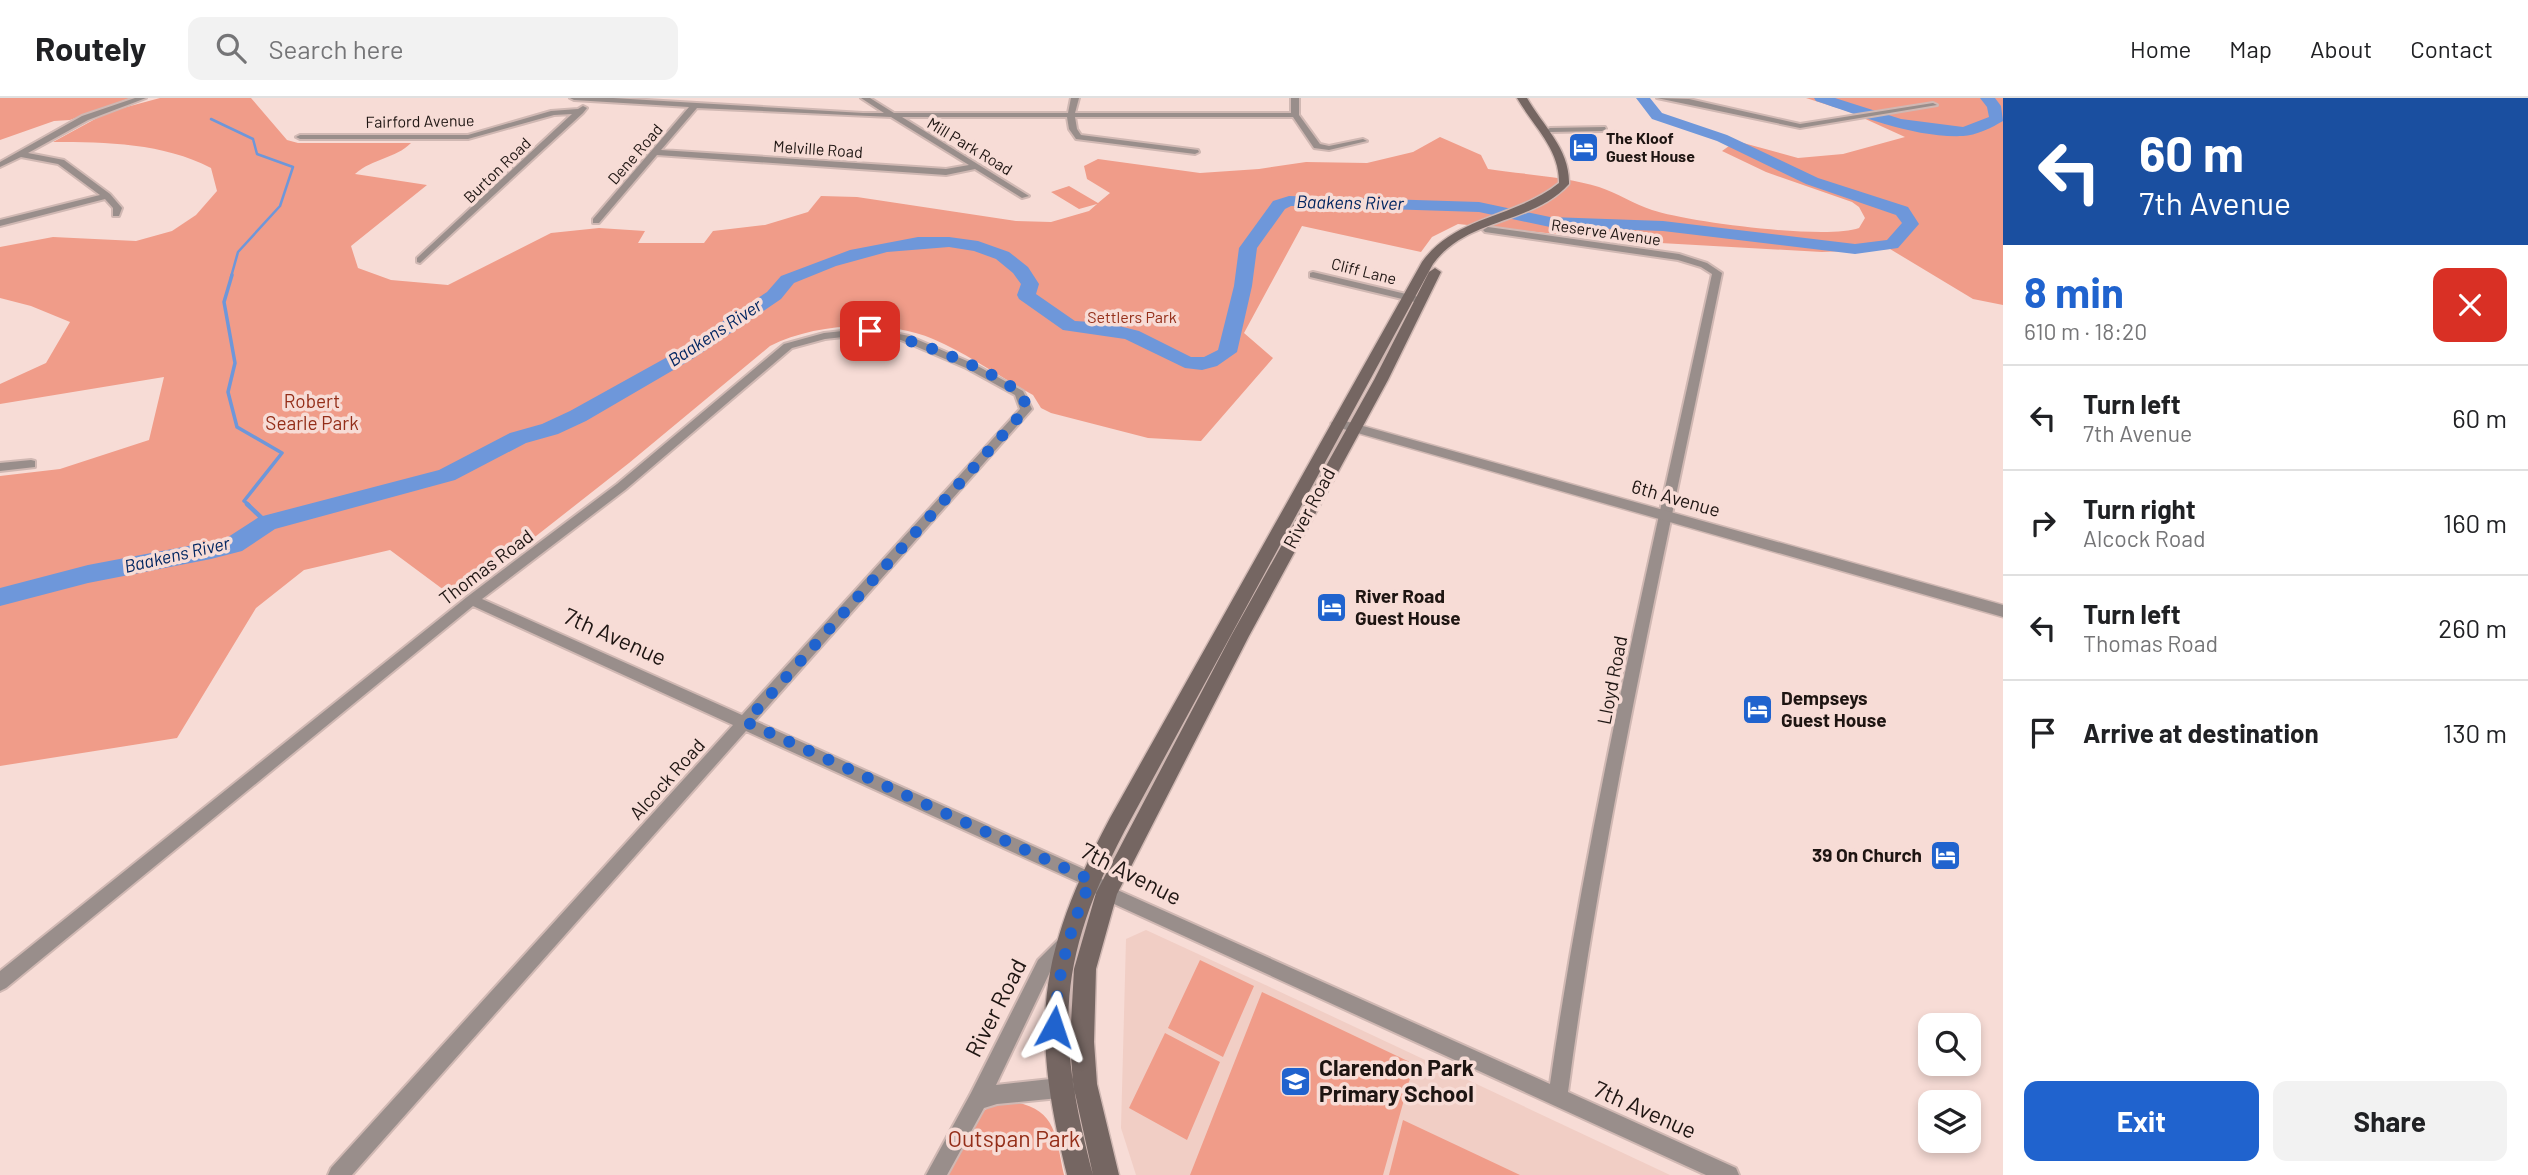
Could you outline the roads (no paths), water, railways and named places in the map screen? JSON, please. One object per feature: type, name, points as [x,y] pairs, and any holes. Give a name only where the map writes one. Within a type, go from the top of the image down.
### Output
[{"type":"main road","points":[[1522,98],[1560,154],[1572,180]]},
{"type":"main road","points":[[1532,98],[1550,130],[1572,157],[1572,180]]},
{"type":"main road","name":"River Road","points":[[1099,886],[1413,299],[1445,256],[1465,240],[1487,228],[1556,200],[1572,180]]},
{"type":"main road","points":[[1080,1175],[1060,1088],[1054,1027],[1066,944],[1099,886]]},
{"type":"main road","points":[[1099,886],[1085,969],[1082,1042],[1085,1084],[1106,1175]]},
{"type":"street","points":[[0,165],[85,118],[142,98]]},
{"type":"street","points":[[574,98],[678,104],[693,102],[893,115],[1295,115]]},
{"type":"street","name":"Mill Park Road","points":[[865,98],[1025,195]]},
{"type":"street","points":[[1075,98],[1070,116],[1074,134],[1082,138],[1195,152]]},
{"type":"street","points":[[1295,98],[1295,115],[1312,141],[1320,147],[1363,141]]},
{"type":"street","points":[[1661,98],[1689,101],[1794,126],[1933,106]]},
{"type":"street","name":"Burton Road","points":[[420,260],[591,99]]},
{"type":"street","name":"Dene Road","points":[[596,221],[656,152],[693,102]]},
{"type":"street","name":"Fairford Avenue","points":[[300,136],[468,137],[554,113],[580,111]]},
{"type":"street","points":[[1550,130],[1602,129]]},
{"type":"street","name":"Melville Road","points":[[656,152],[946,172],[977,166]]},
{"type":"street","points":[[20,154],[61,162],[116,203],[116,214]]},
{"type":"street","points":[[0,223],[107,196]]},
{"type":"street","name":"Reserve Avenue","points":[[1487,228],[1679,257],[1704,265],[1717,273]]},
{"type":"street","name":"Lloyd Road","points":[[1558,1097],[1572,1001],[1612,780],[1717,273]]},
{"type":"street","name":"Cliff Lane","points":[[1313,275],[1413,299]]},
{"type":"street","name":"Thomas Road","points":[[0,982],[472,600],[621,487],[794,344],[824,336],[863,332],[895,335],[960,361],[1013,389],[1023,399],[1026,409]]},
{"type":"street","name":"Alcock Road","points":[[338,1175],[1026,409]]},
{"type":"street","name":"6th Avenue","points":[[1347,425],[2003,611]]},
{"type":"street","points":[[0,467],[31,464]]},
{"type":"street","name":"7th Avenue","points":[[472,600],[746,722],[1730,1175]]},
{"type":"street","name":"River Road","points":[[936,1175],[978,1100],[1044,966],[1066,944]]},
{"type":"street","points":[[978,1100],[997,1094],[1085,1084]]},
{"type":"waterway","name":"Baakens River","points":[[0,597],[88,574],[233,545],[267,523],[447,475],[518,438],[550,429],[578,416],[687,354],[774,295],[780,285],[788,280],[856,253],[918,242],[978,246],[1003,255],[1022,271],[1030,284],[1026,295],[1066,324],[1132,335],[1154,344],[1180,360],[1198,364],[1214,361],[1227,352],[1243,286],[1248,248],[1279,205],[1289,201],[1479,207],[1550,222],[1663,226],[1855,249],[1892,244],[1911,224],[1902,211],[1812,181],[1722,138],[1657,116],[1643,98]]},
{"type":"waterway","name":"Baakens River","points":[[1821,98],[1899,123],[1964,132],[1997,119],[1994,106],[1987,98]]},
{"type":"waterway","points":[[211,119],[253,139],[257,154],[293,167],[280,206],[238,252],[231,277]]},
{"type":"waterway","points":[[232,275],[224,302],[235,363],[228,392],[237,427],[282,453],[244,501],[249,505]]},
{"type":"waterway","points":[[247,504],[267,523]]},
{"type":"place","name":"The Kloof Guest House","points":[[1583,147]]},
{"type":"place","name":"River Road Guest House","points":[[1332,607]]},
{"type":"place","name":"Dempseys Guest House","points":[[1758,709]]},
{"type":"place","name":"39 On Church","points":[[1945,855]]},
{"type":"place","name":"Clarendon Park Primary School","points":[[1296,1081]]},
{"type":"park label","name":"Settlers Park","points":[[1132,317]]},
{"type":"park label","name":"Robert Searle Park","points":[[312,412]]},
{"type":"park label","name":"Outspan Park","points":[[1014,1139]]}]
